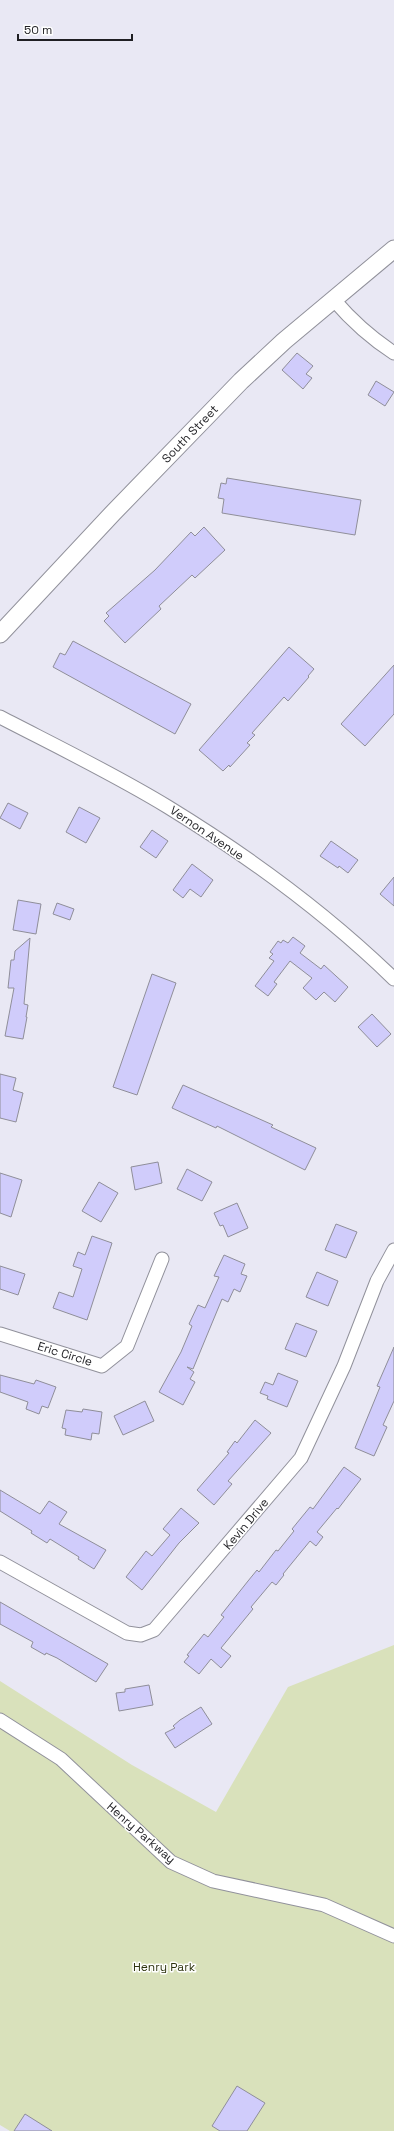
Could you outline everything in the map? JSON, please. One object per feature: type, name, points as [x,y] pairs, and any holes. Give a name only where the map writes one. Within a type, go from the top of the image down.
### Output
[{"type":"street","name":"South Street","points":[[0,634],[108,518],[241,381],[284,341],[394,249]]},
{"type":"street","points":[[334,300],[373,340],[394,353]]},
{"type":"street","name":"Vernon Avenue","points":[[0,717],[168,807],[250,861],[332,923],[394,979]]},
{"type":"street","name":"Kevin Drive","points":[[0,1562],[127,1633],[141,1635],[154,1630],[301,1458],[344,1366],[377,1281],[394,1250]]},
{"type":"street","name":"Eric Circle","points":[[0,1334],[102,1366],[127,1346],[162,1259]]},
{"type":"street","name":"Henry Parkway","points":[[0,1720],[61,1759],[171,1862],[213,1881],[324,1905],[394,1936]]},
{"type":"green space","name":"Henry Park","points":[[394,1645],[394,2131],[10,2131],[0,2125],[0,1681],[132,1765],[216,1812],[288,1687]]},
{"type":"building","points":[[297,353],[313,366],[306,374],[312,378],[303,389],[282,370]]},
{"type":"building","points":[[376,381],[394,392],[385,406],[368,395]]},
{"type":"building","points":[[227,478],[361,500],[355,535],[222,513],[224,499],[218,498],[221,483],[226,484]]},
{"type":"building","points":[[204,527],[225,550],[195,578],[192,575],[159,606],[161,609],[125,643],[104,621],[109,616],[106,613],[155,570],[191,532],[195,536]]},
{"type":"building","points":[[73,641],[191,704],[175,734],[53,667],[60,653],[65,655]]},
{"type":"building","points":[[289,647],[314,669],[288,701],[284,697],[252,733],[255,735],[247,743],[250,745],[230,767],[229,765],[223,771],[199,750]]},
{"type":"building","points":[[394,665],[394,714],[365,746],[341,724]]},
{"type":"building","points":[[8,803],[28,813],[20,829],[0,818]]},
{"type":"building","points":[[79,807],[100,818],[86,843],[66,832]]},
{"type":"building","points":[[152,830],[168,841],[156,858],[140,847]]},
{"type":"building","points":[[331,841],[358,860],[348,873],[339,866],[338,868],[320,856]]},
{"type":"building","points":[[192,864],[213,880],[201,897],[190,889],[183,898],[173,890]]},
{"type":"building","points":[[394,877],[394,906],[380,894]]},
{"type":"building","points":[[18,900],[41,904],[36,934],[13,930]]},
{"type":"building","points":[[57,903],[74,909],[70,920],[53,914]]},
{"type":"building","points":[[293,937],[305,946],[300,953],[321,969],[324,965],[348,987],[335,1002],[324,992],[316,1000],[303,988],[312,978],[290,961],[274,982],[277,984],[268,996],[255,986],[274,961],[269,958],[273,954],[270,952],[278,941],[281,943],[283,940],[288,943]]},
{"type":"building","points":[[30,938],[24,1004],[28,1005],[23,1039],[5,1036],[14,988],[8,988],[11,960],[14,960],[15,951]]},
{"type":"building","points":[[152,974],[176,983],[137,1095],[113,1087]]},
{"type":"building","points":[[372,1014],[391,1034],[377,1047],[358,1027]]},
{"type":"building","points":[[0,1074],[16,1078],[13,1090],[23,1093],[16,1122],[0,1118]]},
{"type":"building","points":[[183,1085],[273,1125],[271,1127],[316,1148],[305,1170],[217,1126],[216,1128],[172,1108]]},
{"type":"building","points":[[158,1162],[162,1183],[135,1190],[131,1167]]},
{"type":"building","points":[[187,1169],[212,1182],[202,1201],[177,1189]]},
{"type":"building","points":[[0,1173],[22,1180],[11,1217],[0,1213]]},
{"type":"building","points":[[99,1182],[118,1193],[101,1222],[82,1211]]},
{"type":"building","points":[[237,1203],[248,1228],[228,1237],[223,1225],[220,1226],[214,1213]]},
{"type":"building","points":[[336,1224],[357,1232],[346,1258],[325,1250]]},
{"type":"building","points":[[92,1236],[112,1243],[87,1320],[53,1308],[59,1292],[73,1297],[82,1269],[73,1266],[78,1252],[85,1255]]},
{"type":"building","points":[[224,1255],[245,1264],[241,1274],[247,1276],[240,1292],[234,1289],[228,1302],[222,1299],[193,1369],[187,1367],[194,1372],[190,1379],[195,1382],[183,1405],[159,1392],[181,1352],[192,1326],[189,1324],[198,1305],[205,1308],[219,1277],[214,1276]]},
{"type":"building","points":[[0,1266],[25,1274],[18,1295],[0,1289]]},
{"type":"building","points":[[317,1272],[338,1281],[328,1306],[306,1297]]},
{"type":"building","points":[[296,1323],[317,1331],[306,1357],[285,1349]]},
{"type":"building","points":[[394,1347],[394,1401],[383,1425],[387,1427],[374,1456],[355,1448],[380,1387],[377,1386]]},
{"type":"building","points":[[278,1373],[298,1381],[287,1407],[267,1399],[268,1396],[260,1393],[265,1382],[273,1385]]},
{"type":"building","points":[[0,1375],[34,1384],[36,1380],[56,1387],[48,1408],[42,1406],[39,1414],[26,1409],[28,1402],[0,1392]]},
{"type":"building","points":[[145,1401],[154,1421],[123,1435],[114,1416]]},
{"type":"building","points":[[83,1409],[102,1412],[99,1434],[92,1433],[91,1440],[65,1435],[66,1429],[62,1428],[66,1410],[82,1412]]},
{"type":"building","points":[[255,1420],[271,1433],[228,1481],[232,1484],[214,1505],[197,1490],[229,1453],[227,1452],[235,1441],[237,1443]]},
{"type":"building","points":[[344,1467],[361,1479],[338,1509],[337,1508],[317,1532],[323,1537],[316,1546],[310,1541],[276,1585],[272,1582],[251,1607],[253,1609],[221,1648],[231,1656],[221,1668],[211,1659],[199,1674],[184,1662],[189,1656],[187,1655],[204,1634],[208,1637],[224,1617],[221,1615],[248,1581],[257,1570],[259,1572],[276,1550],[278,1551],[294,1531],[292,1529],[310,1507],[313,1509]]},
{"type":"building","points":[[0,1490],[40,1514],[49,1501],[67,1512],[59,1524],[106,1550],[94,1569],[78,1559],[79,1557],[50,1539],[47,1543],[31,1533],[32,1531],[0,1511]]},
{"type":"building","points":[[181,1508],[199,1523],[179,1543],[142,1590],[126,1577],[146,1551],[152,1556],[170,1535],[163,1529]]},
{"type":"building","points":[[0,1602],[108,1664],[96,1682],[57,1658],[46,1653],[45,1655],[31,1647],[33,1642],[0,1624]]},
{"type":"building","points":[[149,1685],[153,1705],[119,1711],[116,1693],[125,1692],[125,1689]]},
{"type":"building","points":[[201,1707],[212,1724],[175,1748],[165,1733],[175,1728],[173,1726],[180,1720]]},
{"type":"building","points":[[237,2086],[265,2103],[247,2131],[220,2131],[212,2126]]},
{"type":"building","points":[[25,2114],[52,2131],[14,2131]]}]
